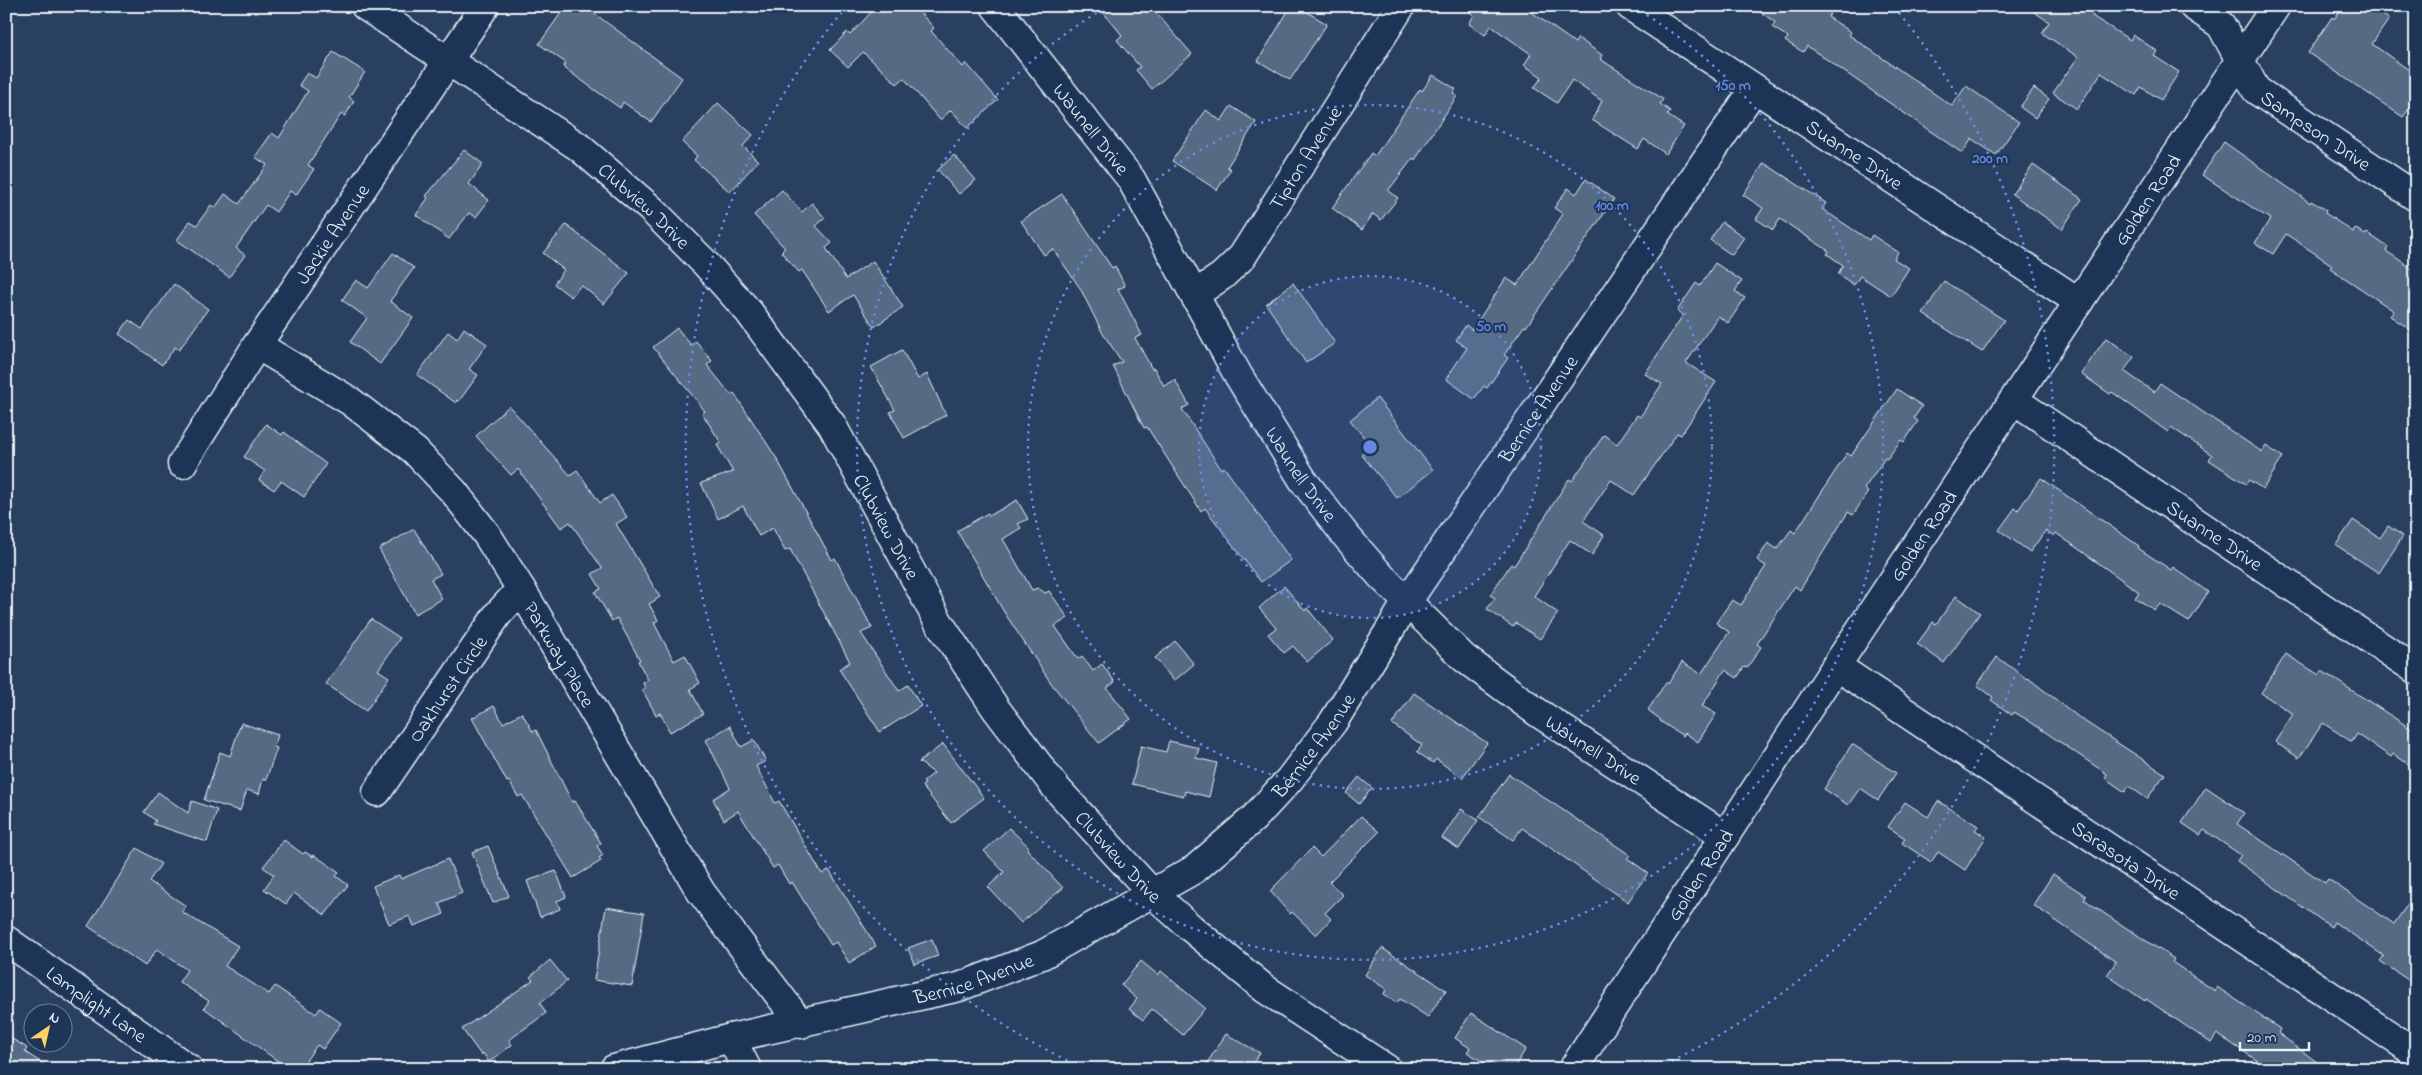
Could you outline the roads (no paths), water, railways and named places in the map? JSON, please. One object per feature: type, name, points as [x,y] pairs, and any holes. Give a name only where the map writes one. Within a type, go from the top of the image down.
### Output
[{"type":"street","name":"Clubview Drive","points":[[365,6],[579,147],[651,209],[705,263],[749,312],[832,425],[938,621],[996,709],[1056,788],[1152,893],[1265,989],[1387,1069]]},
{"type":"street","name":"Jackie Avenue","points":[[182,464],[257,345],[446,61],[485,6]]},
{"type":"street","name":"Waunell Drive","points":[[995,6],[1131,179],[1238,375],[1303,480],[1346,536],[1407,602],[1464,658],[1536,712],[1725,836]]},
{"type":"street","name":"Tipton Avenue","points":[[1194,295],[1222,276],[1242,257],[1401,6]]},
{"type":"street","name":"Suanne Drive","points":[[1630,6],[2079,302]]},
{"type":"street","name":"Sampson Drive","points":[[2193,6],[2221,25],[2256,90],[2416,197]]},
{"type":"street","name":"Golden Road","points":[[1573,1069],[1836,666],[2276,6]]},
{"type":"street","name":"Bernice Avenue","points":[[614,1069],[731,1038],[960,988],[1042,954],[1195,869],[1254,818],[1289,780],[1333,722],[1407,602],[1754,88]]},
{"type":"street","name":"Parkway Place","points":[[257,345],[350,401],[415,451],[454,492],[488,535],[701,892],[801,1024]]},
{"type":"street","name":"Suanne Drive","points":[[2014,400],[2416,670]]},
{"type":"street","name":"Oakhurst Circle","points":[[376,792],[498,614],[521,589]]},
{"type":"street","name":"Sarasota Drive","points":[[1836,666],[2416,1053]]},
{"type":"street","name":"Lamplight Lane","points":[[6,940],[189,1069]]},
{"type":"street","points":[[731,1038],[747,1069]]}]
